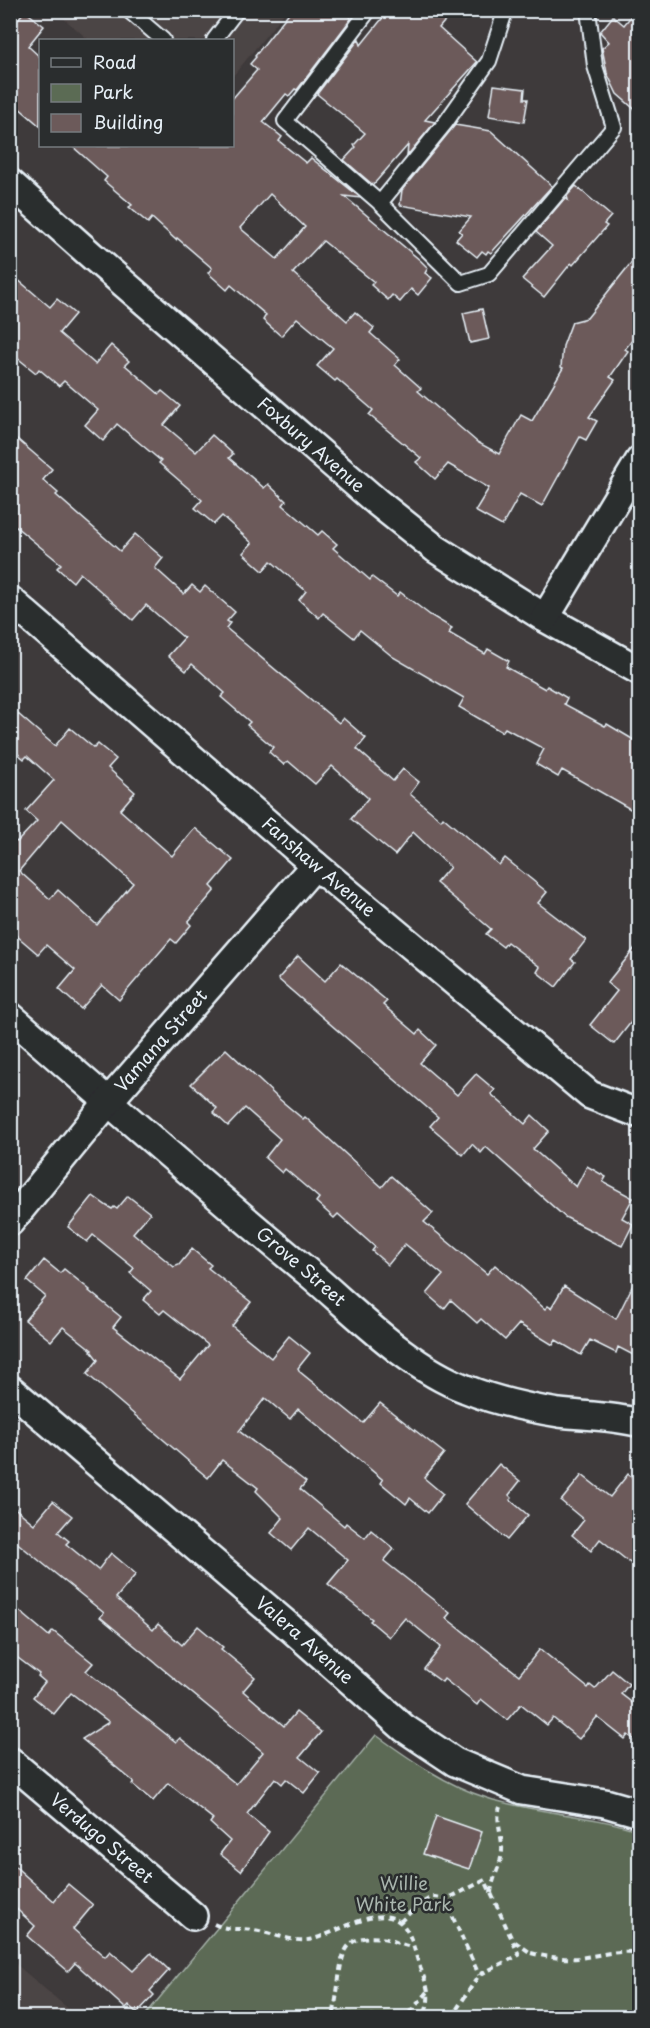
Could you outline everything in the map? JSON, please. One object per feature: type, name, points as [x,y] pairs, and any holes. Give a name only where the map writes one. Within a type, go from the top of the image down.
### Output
[{"type":"street","name":"Foxbury Avenue","points":[[10,183],[377,502],[436,549],[545,618],[639,671]]},
{"type":"street","points":[[545,618],[639,460]]},
{"type":"street","name":"Fanshaw Avenue","points":[[10,600],[315,865],[590,1095],[639,1114]]},
{"type":"street","name":"Vamana Street","points":[[10,1222],[108,1102],[315,865]]},
{"type":"street","name":"Grove Street","points":[[10,1016],[261,1233],[401,1351],[431,1371],[465,1389],[511,1403],[559,1413],[619,1418],[639,1423]]},
{"type":"street","name":"Valera Avenue","points":[[10,1389],[293,1630],[404,1728],[455,1762],[522,1790],[605,1803],[639,1814]]},
{"type":"street","name":"Verdugo Street","points":[[10,1761],[194,1916]]},
{"type":"lane","points":[[128,10],[162,39]]},
{"type":"lane","points":[[215,39],[237,10]]},
{"type":"lane","points":[[369,10],[285,121],[380,203],[461,283],[489,274],[614,127],[595,66],[588,10]]},
{"type":"lane","points":[[380,203],[446,122],[489,61],[505,11]]},
{"type":"path","points":[[491,1895],[492,1882],[502,1850],[498,1813],[507,1784]]},
{"type":"path","points":[[451,2018],[479,1975],[519,1955],[485,1880],[445,1900],[479,1975]]},
{"type":"path","points":[[400,1922],[417,1906],[432,1897],[449,1898]]},
{"type":"path","points":[[194,1916],[226,1929],[251,1930],[297,1940],[312,1940],[366,1919],[386,1917],[400,1922],[413,1948],[428,1992],[428,2006],[423,2018]]},
{"type":"path","points":[[386,2018],[334,2013],[339,1964],[344,1950],[354,1940],[370,1936],[385,1938],[399,1945],[413,1948]]},
{"type":"path","points":[[513,1942],[531,1953],[552,1958],[577,1958],[630,1951],[639,1953]]},
{"type":"path","points":[[400,2018],[408,2014],[428,1992]]},
{"type":"shaded area","points":[[55,11],[286,11],[234,75],[234,39],[88,39]]},
{"type":"shaded area","points":[[11,1960],[78,2017],[11,2017]]},
{"type":"green space","name":"Willie White Park","points":[[376,1735],[429,1771],[472,1793],[525,1808],[602,1821],[639,1831],[639,2017],[143,2018]]},
{"type":"building","points":[[291,10],[348,10],[351,19],[297,90],[295,89],[289,96],[286,94],[263,122],[282,137],[279,141],[306,163],[311,158],[361,198],[344,196],[421,261],[428,268],[425,273],[432,278],[418,295],[411,289],[400,302],[392,295],[388,300],[371,285],[374,282],[323,241],[293,273],[347,321],[355,312],[374,328],[370,333],[400,359],[395,365],[421,388],[418,391],[477,442],[499,454],[521,415],[532,421],[563,368],[561,367],[563,346],[572,322],[587,318],[639,253],[639,332],[625,349],[628,351],[610,377],[615,380],[589,417],[597,421],[586,440],[580,437],[542,506],[520,494],[502,526],[475,511],[489,488],[448,464],[435,479],[416,462],[421,458],[369,415],[373,410],[337,379],[335,381],[317,366],[333,348],[297,318],[281,336],[263,320],[266,315],[231,285],[227,290],[208,273],[212,268],[177,238],[176,240],[152,218],[148,223],[129,207],[132,205],[104,181],[107,177],[73,147],[234,147],[234,97],[257,70],[250,64]],"holes":[[[270,194],[305,227],[277,259],[240,228]]]},
{"type":"building","points":[[389,10],[454,10],[439,28],[477,62],[425,120],[435,122],[407,156],[408,145],[373,185],[344,160],[365,133],[317,94],[359,39],[361,45]]},
{"type":"building","points":[[636,10],[639,10],[639,113],[617,94],[607,73],[602,48],[609,42],[600,32],[613,16],[624,25]]},
{"type":"building","points":[[25,11],[44,26],[28,46],[39,56],[39,125],[10,100],[10,28]]},
{"type":"building","points":[[494,85],[525,89],[524,99],[528,99],[524,122],[489,116]]},
{"type":"building","points":[[455,125],[491,131],[552,186],[491,253],[488,251],[486,254],[482,251],[477,257],[456,240],[462,233],[459,231],[471,217],[400,205],[402,190]]},
{"type":"building","points":[[576,186],[611,216],[604,224],[607,226],[573,265],[571,263],[544,297],[522,279],[552,246],[536,232],[565,198],[568,200],[567,196]]},
{"type":"building","points":[[10,273],[50,307],[57,299],[75,314],[59,333],[95,364],[111,345],[129,361],[125,365],[159,394],[162,391],[180,406],[164,425],[196,452],[212,435],[233,454],[229,458],[264,488],[268,484],[286,501],[283,505],[318,535],[322,531],[337,544],[333,548],[370,580],[372,577],[397,596],[400,592],[430,615],[452,628],[449,633],[485,654],[488,649],[509,661],[506,667],[545,689],[547,686],[567,698],[564,704],[605,726],[607,724],[639,743],[639,814],[562,770],[558,777],[536,764],[544,749],[505,728],[502,732],[459,707],[464,698],[393,657],[360,630],[354,638],[323,613],[319,618],[299,600],[306,591],[271,561],[263,571],[243,553],[252,543],[222,516],[214,524],[195,508],[202,500],[117,424],[103,441],[85,425],[98,410],[64,381],[59,386],[39,369],[36,373],[10,352]]},
{"type":"building","points":[[482,309],[489,339],[470,343],[463,313]]},
{"type":"building","points":[[10,433],[52,469],[43,480],[58,493],[56,495],[120,551],[135,534],[163,558],[155,568],[184,594],[192,585],[200,592],[205,586],[235,612],[227,621],[230,623],[226,628],[339,723],[343,718],[366,738],[357,749],[393,781],[403,769],[419,782],[410,794],[441,820],[443,817],[499,865],[505,858],[547,892],[538,903],[586,940],[571,959],[575,962],[556,987],[537,972],[540,967],[507,942],[503,947],[486,934],[491,929],[436,883],[450,867],[413,832],[395,855],[351,819],[368,798],[332,766],[315,784],[288,761],[284,765],[269,752],[273,747],[247,725],[250,722],[221,697],[225,693],[192,664],[186,671],[168,656],[184,638],[146,605],[133,620],[80,573],[73,582],[57,568],[61,564],[10,522]]},
{"type":"building","points":[[10,707],[55,746],[70,728],[94,748],[98,744],[116,759],[108,768],[135,792],[120,810],[172,856],[195,828],[233,860],[211,886],[215,890],[188,922],[191,925],[176,943],[171,939],[119,1000],[102,985],[81,1009],[59,989],[75,970],[46,945],[38,954],[10,930],[10,837],[17,842],[37,821],[26,811],[54,780],[27,756],[24,759],[10,747]],"holes":[[[62,820],[133,883],[97,925],[58,890],[50,899],[19,871]]]},
{"type":"building","points":[[639,943],[639,1012],[614,1044],[590,1025],[617,991],[607,983]]},
{"type":"building","points":[[298,956],[325,981],[341,963],[387,1001],[383,1005],[417,1034],[420,1030],[436,1045],[420,1063],[457,1095],[476,1074],[495,1090],[491,1094],[525,1124],[532,1115],[549,1131],[533,1149],[576,1187],[587,1166],[606,1177],[603,1182],[633,1198],[622,1218],[633,1224],[622,1246],[565,1217],[486,1147],[481,1153],[472,1144],[463,1155],[430,1126],[438,1117],[278,979]]},
{"type":"building","points":[[226,1049],[278,1098],[303,1119],[305,1117],[382,1187],[391,1176],[433,1213],[424,1222],[487,1274],[495,1265],[545,1309],[548,1306],[551,1308],[564,1286],[616,1319],[639,1273],[639,1358],[618,1347],[616,1353],[590,1340],[581,1355],[556,1340],[553,1345],[519,1324],[505,1340],[481,1319],[477,1323],[451,1300],[444,1309],[427,1294],[443,1275],[405,1244],[388,1265],[372,1251],[375,1247],[338,1214],[334,1218],[316,1202],[319,1198],[285,1169],[282,1173],[265,1158],[280,1139],[245,1108],[228,1126],[213,1112],[217,1108],[191,1084]]},
{"type":"building","points":[[93,1196],[112,1209],[114,1207],[117,1209],[128,1196],[150,1213],[133,1233],[174,1267],[179,1265],[192,1249],[211,1265],[208,1268],[251,1302],[232,1326],[271,1358],[289,1336],[310,1353],[298,1368],[300,1372],[363,1423],[380,1403],[444,1453],[424,1478],[443,1494],[428,1513],[410,1498],[406,1504],[381,1483],[383,1480],[298,1409],[290,1419],[265,1398],[239,1431],[306,1482],[300,1489],[344,1526],[346,1523],[365,1538],[371,1530],[394,1549],[384,1561],[450,1613],[446,1618],[519,1675],[540,1649],[588,1688],[590,1685],[595,1689],[612,1670],[629,1684],[621,1694],[639,1708],[639,1743],[628,1735],[625,1739],[597,1717],[579,1739],[553,1718],[547,1725],[521,1704],[507,1720],[481,1699],[477,1705],[444,1679],[442,1682],[424,1669],[441,1647],[405,1618],[389,1637],[370,1621],[372,1619],[328,1584],[348,1560],[309,1528],[291,1550],[271,1533],[283,1518],[256,1491],[258,1488],[222,1460],[208,1478],[87,1374],[98,1360],[92,1350],[63,1327],[51,1341],[25,1320],[45,1296],[27,1281],[44,1260],[60,1273],[64,1269],[121,1317],[113,1327],[180,1379],[208,1345],[164,1310],[160,1314],[143,1300],[151,1291],[130,1273],[134,1268],[93,1235],[87,1242],[68,1227]]},
{"type":"building","points":[[499,1464],[520,1481],[509,1495],[512,1498],[510,1500],[528,1515],[507,1540],[465,1504]]},
{"type":"building","points":[[628,1474],[639,1484],[639,1570],[600,1539],[591,1551],[572,1535],[584,1520],[561,1501],[582,1475],[610,1497]]},
{"type":"building","points":[[53,1501],[72,1516],[58,1532],[69,1541],[66,1544],[98,1570],[111,1553],[136,1574],[116,1598],[153,1630],[158,1624],[182,1645],[198,1626],[223,1647],[221,1649],[255,1677],[243,1691],[284,1726],[296,1712],[321,1732],[300,1757],[320,1773],[304,1793],[286,1779],[282,1784],[275,1778],[247,1814],[269,1832],[241,1871],[220,1854],[230,1841],[210,1823],[213,1819],[168,1783],[153,1801],[132,1784],[134,1782],[82,1739],[109,1722],[71,1693],[54,1714],[33,1697],[45,1682],[38,1676],[39,1674],[10,1652],[10,1603],[49,1636],[53,1631],[93,1663],[86,1671],[176,1742],[180,1738],[236,1784],[263,1752],[100,1617],[104,1613],[10,1537],[10,1504],[34,1524]]},
{"type":"building","points":[[436,1816],[482,1832],[469,1869],[423,1854]]},
{"type":"building","points":[[10,1862],[54,1901],[68,1884],[93,1905],[73,1929],[105,1957],[110,1951],[133,1971],[151,1953],[169,1970],[150,1991],[154,1995],[137,2013],[129,2006],[126,2009],[75,1963],[68,1971],[27,1936],[35,1926],[10,1903]]}]
